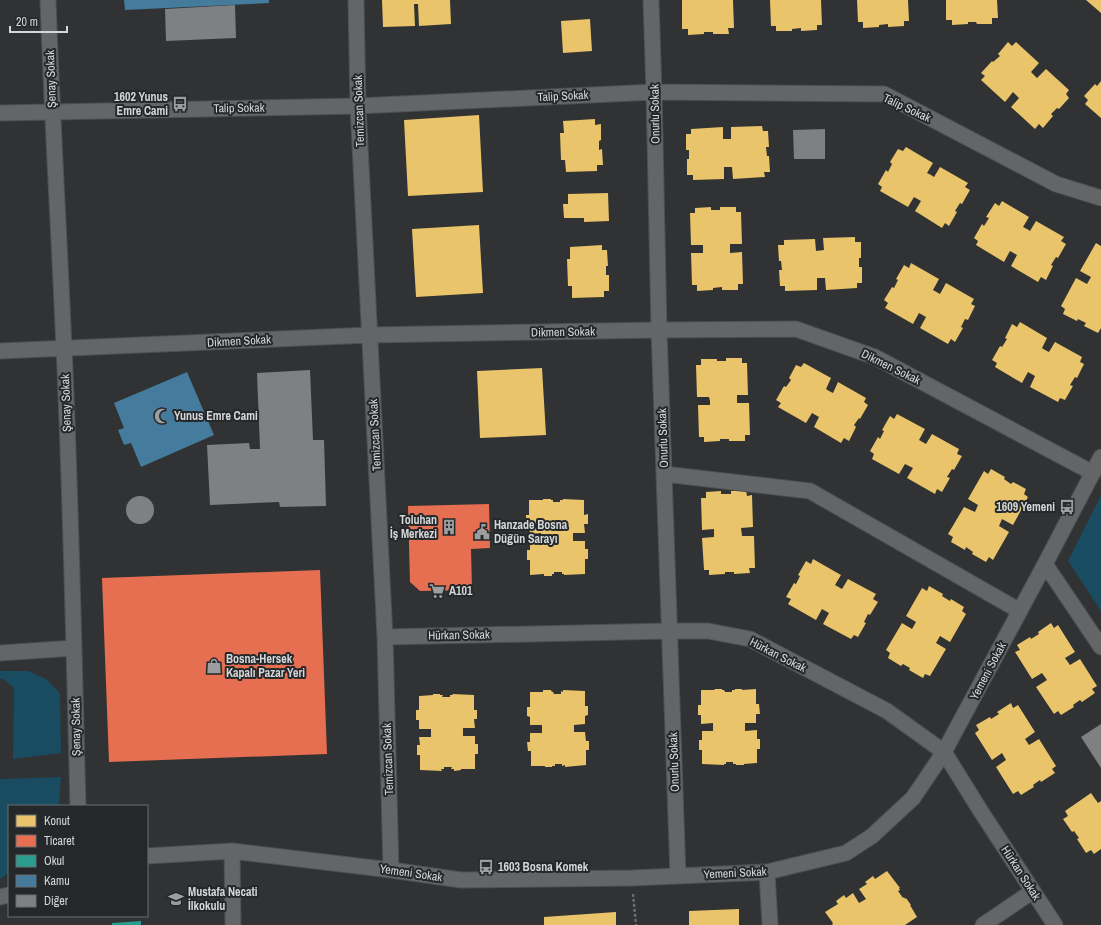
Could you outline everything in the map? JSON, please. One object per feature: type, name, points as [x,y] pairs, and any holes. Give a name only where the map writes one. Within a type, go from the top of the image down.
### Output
[{"type":"street","name":"Şenay Sokak","points":[[48,0],[64,349],[78,805]]},
{"type":"street","name":"Temizcan Sokak","points":[[356,0],[358,106],[385,637],[392,870]]},
{"type":"street","name":"Onurlu Sokak","points":[[651,0],[659,330],[678,876]]},
{"type":"street","name":"Talip Sokak","points":[[0,113],[358,106],[654,92],[884,94],[1056,184],[1101,198]]},
{"type":"street","name":"Dikmen Sokak","points":[[0,351],[370,335],[796,329],[875,357],[1093,473]]},
{"type":"street","name":"Yemeni Sokak","points":[[148,856],[232,851],[392,870],[461,880],[632,878],[767,872],[846,853],[872,836],[913,798],[944,752],[1101,457]]},
{"type":"street","points":[[664,474],[810,491],[1020,611]]},
{"type":"street","points":[[1045,564],[1101,647]]},
{"type":"street","name":"Hürkan Sokak","points":[[385,637],[708,631],[750,639],[887,711],[944,752],[1055,925]]},
{"type":"street","points":[[0,653],[74,648]]},
{"type":"street","points":[[232,851],[233,925]]},
{"type":"street","points":[[767,872],[770,925]]},
{"type":"street","points":[[983,925],[1033,891]]},
{"type":"path","points":[[632,878],[636,925]]},
{"type":"shaded area","points":[[1101,495],[1101,611],[1068,561]]},
{"type":"shaded area","points":[[0,671],[28,671],[46,679],[60,693],[61,753],[13,759],[14,688],[3,679],[0,679]]},
{"type":"shaded area","points":[[61,777],[59,805],[8,805],[8,874],[0,879],[0,779]]},
{"type":"building: Konut","points":[[382,0],[450,0],[451,24],[419,26],[418,4],[414,4],[415,26],[383,27]]},
{"type":"building: Konut","points":[[682,0],[733,0],[734,28],[728,28],[729,34],[713,34],[713,32],[704,32],[704,34],[688,35],[688,29],[682,29]]},
{"type":"building: Konut","points":[[770,0],[821,0],[822,25],[817,25],[817,30],[801,31],[801,28],[792,29],[792,31],[776,31],[776,26],[771,26]]},
{"type":"building: Konut","points":[[857,0],[908,0],[909,21],[904,21],[904,26],[888,27],[888,24],[879,25],[879,27],[863,28],[863,22],[858,22]]},
{"type":"building: Konut","points":[[946,0],[997,0],[998,18],[992,18],[992,24],[977,24],[976,22],[968,22],[968,24],[952,25],[952,20],[946,20]]},
{"type":"building: Konut","points":[[1086,0],[1101,0],[1101,13]]},
{"type":"building: Konut","points":[[590,19],[592,51],[563,53],[561,21]]},
{"type":"building: Konut","points":[[1008,42],[1012,46],[1016,42],[1039,63],[1031,72],[1037,78],[1046,69],[1069,90],[1066,94],[1069,98],[1059,109],[1057,108],[1051,114],[1053,116],[1043,128],[1039,124],[1035,129],[1011,107],[1019,98],[1013,92],[1005,102],[981,80],[985,76],[981,73],[992,61],[993,62],[1000,56],[998,54]]},
{"type":"building: Konut","points":[[1101,81],[1101,118],[1085,104],[1088,100],[1084,96],[1095,84],[1097,86]]},
{"type":"building: Konut","points":[[479,115],[483,192],[408,196],[404,120]]},
{"type":"building: Konut","points":[[595,119],[595,125],[601,124],[601,140],[599,141],[599,150],[602,149],[603,165],[597,165],[597,171],[566,172],[565,160],[561,160],[560,133],[564,133],[563,121]]},
{"type":"building: Konut","points":[[762,126],[763,131],[768,131],[769,147],[766,147],[767,156],[769,156],[770,172],[764,172],[765,177],[733,179],[732,167],[724,167],[724,179],[693,180],[693,175],[687,175],[687,159],[689,159],[689,150],[686,150],[686,134],[691,134],[691,129],[723,127],[723,139],[731,139],[731,127]]},
{"type":"building: Konut","points":[[906,147],[933,163],[927,173],[934,177],[940,167],[968,183],[965,187],[970,190],[962,204],[960,203],[955,211],[957,212],[949,226],[945,223],[942,228],[915,211],[921,201],[914,197],[908,207],[880,191],[882,187],[878,184],[886,170],[888,172],[892,164],[890,162],[898,149],[903,151]]},
{"type":"building: Konut","points":[[608,193],[609,221],[584,222],[584,218],[564,218],[563,204],[568,204],[568,194]]},
{"type":"building: Konut","points":[[1002,201],[1029,217],[1023,227],[1030,231],[1036,221],[1064,237],[1061,241],[1066,244],[1058,258],[1056,257],[1051,265],[1053,266],[1046,280],[1041,277],[1038,282],[1011,266],[1017,255],[1010,251],[1004,262],[976,245],[978,241],[974,238],[982,224],[984,226],[989,218],[986,217],[995,203],[999,206]]},
{"type":"building: Konut","points":[[711,207],[711,210],[720,210],[720,207],[736,207],[736,212],[741,212],[742,244],[730,244],[730,253],[742,252],[743,284],[738,284],[738,290],[722,290],[722,287],[713,288],[713,290],[697,291],[697,285],[692,285],[691,253],[703,253],[703,245],[691,245],[690,213],[695,213],[695,208]]},
{"type":"building: Konut","points":[[479,225],[483,293],[416,297],[412,229]]},
{"type":"building: Konut","points":[[855,237],[855,242],[861,242],[861,258],[859,258],[859,267],[862,267],[862,283],[857,283],[857,288],[826,290],[825,278],[817,278],[817,290],[785,291],[785,286],[780,286],[779,270],[782,270],[781,261],[779,261],[778,245],[784,245],[784,240],[815,239],[816,251],[824,250],[823,238]]},
{"type":"building: Konut","points":[[1096,243],[1101,246],[1101,328],[1098,333],[1084,326],[1086,323],[1078,319],[1077,321],[1063,314],[1065,309],[1061,306],[1076,278],[1087,284],[1091,277],[1080,271]]},
{"type":"building: Konut","points":[[602,245],[602,250],[607,250],[608,266],[606,266],[606,275],[609,275],[609,291],[604,291],[604,297],[572,298],[572,286],[568,286],[567,259],[570,259],[570,247]]},
{"type":"building: Konut","points":[[911,263],[939,279],[933,290],[940,294],[946,283],[974,299],[971,304],[975,306],[968,320],[965,319],[961,327],[963,328],[955,342],[951,339],[948,344],[920,328],[926,317],[919,313],[913,324],[885,308],[888,303],[884,300],[892,287],[894,288],[898,280],[896,279],[904,265],[909,268]]},
{"type":"building: Konut","points":[[1020,322],[1047,338],[1042,348],[1045,350],[1049,352],[1055,342],[1082,357],[1080,362],[1084,364],[1077,378],[1075,377],[1070,385],[1073,386],[1065,400],[1060,398],[1058,402],[1030,387],[1035,376],[1028,372],[1022,383],[995,367],[997,363],[992,360],[1000,346],[1002,347],[1007,339],[1005,338],[1012,324],[1017,327]]},
{"type":"building: Konut","points":[[726,358],[742,358],[742,363],[747,363],[748,395],[737,395],[737,403],[749,403],[750,435],[745,435],[745,441],[729,441],[729,439],[720,439],[720,441],[704,442],[704,437],[699,437],[698,405],[710,405],[710,401],[709,397],[697,397],[696,365],[701,365],[701,359],[717,359],[717,361],[726,361]]},
{"type":"building: Konut","points":[[804,363],[831,378],[826,389],[829,391],[833,393],[838,382],[866,398],[864,402],[868,405],[860,419],[859,418],[854,425],[856,427],[849,441],[844,438],[841,443],[814,427],[819,417],[812,413],[806,423],[778,407],[781,403],[776,400],[784,386],[786,387],[791,380],[789,378],[796,365],[801,367]]},
{"type":"building: Konut","points":[[542,368],[546,435],[480,438],[477,371]]},
{"type":"building: Konut","points":[[897,414],[925,429],[919,440],[926,444],[932,434],[959,449],[957,454],[962,456],[954,470],[952,469],[947,477],[950,478],[942,492],[937,489],[935,494],[907,478],[913,468],[905,464],[899,474],[872,459],[874,454],[870,451],[878,437],[880,439],[884,431],[882,430],[890,416],[894,419]]},
{"type":"building: Konut","points":[[991,469],[1005,477],[1004,479],[1011,484],[1013,482],[1026,489],[1024,494],[1028,497],[1013,525],[1002,519],[999,526],[1009,532],[993,560],[989,557],[986,562],[972,554],[973,552],[966,547],[965,550],[951,542],[953,537],[948,534],[964,507],[975,512],[978,505],[968,499],[984,471],[988,474]]},
{"type":"building: Konut","points":[[746,490],[747,496],[752,495],[753,527],[741,528],[742,536],[754,536],[755,568],[749,568],[750,573],[734,574],[734,572],[725,572],[725,574],[709,575],[709,570],[704,570],[702,538],[714,537],[714,529],[702,530],[701,498],[706,498],[706,492],[721,491],[721,494],[731,494],[731,491]]},
{"type":"building: Konut","points":[[551,499],[553,502],[560,502],[560,500],[563,499],[584,500],[584,515],[588,514],[588,524],[584,524],[585,533],[573,533],[573,541],[585,541],[585,549],[588,549],[588,559],[585,559],[585,574],[564,575],[562,572],[554,572],[552,576],[544,576],[544,574],[530,575],[530,560],[527,560],[527,550],[530,550],[530,542],[541,541],[541,533],[530,534],[529,525],[526,525],[526,515],[529,515],[529,500]]},
{"type":"building: Konut","points":[[813,559],[841,575],[835,585],[842,589],[848,579],[876,594],[873,599],[878,602],[870,615],[868,614],[864,622],[866,623],[858,637],[854,635],[851,639],[823,624],[829,613],[822,609],[816,620],[788,604],[791,599],[786,597],[794,583],[796,584],[800,576],[798,575],[806,561],[811,564]]},
{"type":"building: Konut","points":[[929,586],[943,594],[942,596],[950,601],[951,599],[964,607],[962,611],[966,614],[950,642],[940,636],[936,643],[946,649],[930,676],[925,674],[923,678],[909,670],[910,668],[903,664],[901,666],[888,658],[890,653],[886,650],[902,623],[912,629],[916,622],[906,616],[922,588],[927,591]]},
{"type":"building: Konut","points":[[1051,623],[1054,628],[1058,625],[1075,652],[1065,658],[1070,665],[1080,659],[1097,686],[1092,689],[1095,693],[1082,702],[1080,700],[1073,705],[1074,707],[1061,715],[1058,711],[1054,714],[1036,687],[1047,680],[1042,673],[1032,679],[1015,652],[1020,650],[1017,645],[1030,637],[1031,639],[1039,634],[1038,632]]},
{"type":"building: Konut","points":[[722,689],[725,692],[732,692],[732,690],[735,689],[756,689],[756,704],[759,704],[760,714],[756,714],[756,723],[745,723],[745,731],[757,730],[757,739],[760,739],[760,749],[757,749],[757,763],[744,765],[736,765],[733,764],[733,762],[726,762],[724,765],[702,764],[702,750],[699,750],[699,740],[702,740],[702,731],[713,731],[713,723],[701,724],[701,715],[698,715],[698,705],[701,705],[701,690]]},
{"type":"building: Konut","points":[[543,690],[551,690],[554,694],[561,694],[561,691],[563,692],[563,690],[585,691],[585,706],[588,706],[588,715],[585,716],[585,724],[574,725],[574,732],[585,732],[586,741],[589,741],[589,750],[586,750],[586,765],[565,767],[565,765],[562,766],[562,764],[555,764],[555,766],[552,767],[531,766],[531,751],[528,751],[527,742],[530,742],[530,733],[542,733],[542,725],[530,725],[530,717],[527,716],[527,707],[530,707],[530,692],[543,692]]},
{"type":"building: Konut","points":[[433,694],[443,695],[442,697],[450,697],[450,695],[453,695],[452,694],[474,695],[474,710],[477,710],[477,719],[474,719],[475,728],[463,728],[463,736],[475,736],[475,744],[478,744],[478,754],[475,754],[475,769],[461,769],[454,771],[454,769],[451,769],[452,767],[444,767],[444,769],[441,769],[442,771],[420,770],[420,755],[417,755],[417,745],[420,745],[419,737],[431,737],[431,729],[419,729],[419,720],[416,720],[416,710],[419,710],[419,696]]},
{"type":"building: Konut","points":[[1011,703],[1013,708],[1018,705],[1035,732],[1025,739],[1029,745],[1039,739],[1056,766],[1052,769],[1055,773],[1041,782],[1040,780],[1033,785],[1034,787],[1021,795],[1018,791],[1013,794],[996,767],[1006,760],[1002,753],[992,760],[975,733],[979,730],[976,725],[999,714],[997,712]]},
{"type":"building: Konut","points":[[1091,793],[1098,803],[1101,801],[1101,849],[1094,854],[1091,850],[1086,853],[1077,839],[1079,838],[1074,831],[1072,832],[1063,819],[1068,816],[1065,811]]},
{"type":"building: Konut","points":[[887,871],[900,888],[898,891],[903,898],[906,898],[917,917],[905,925],[832,924],[833,923],[825,912],[838,904],[836,901],[844,895],[846,898],[853,893],[859,903],[866,899],[859,889],[867,884],[865,882],[873,876],[875,879]]},
{"type":"building: Konut","points":[[739,909],[739,925],[689,925],[689,911]]},
{"type":"building: Konut","points":[[616,912],[616,925],[544,925],[544,917]]},
{"type":"building: Ticaret","name":"Toluhan İş Merkezi","points":[[489,504],[490,548],[471,549],[472,590],[420,591],[410,582],[408,506]]},
{"type":"building: Ticaret","name":"Bosna-Hersek Kapalı Pazar Yeri","points":[[320,570],[327,754],[109,762],[102,578]]},
{"type":"building: Okul","points":[[141,921],[141,925],[112,925],[112,923]]},
{"type":"building: Kamu","points":[[124,0],[269,0],[269,3],[125,10]]},
{"type":"building: Kamu","name":"Yunus Emre Cami","points":[[187,372],[214,435],[141,467],[131,443],[124,445],[118,430],[124,428],[114,403]]},
{"type":"building: Diğer","points":[[235,5],[236,38],[166,41],[165,9]]},
{"type":"building: Diğer","points":[[825,129],[825,159],[794,159],[793,130]]},
{"type":"building: Diğer","points":[[310,370],[313,440],[324,440],[326,506],[280,507],[279,502],[210,505],[207,445],[249,443],[250,449],[260,449],[257,373]]},
{"type":"building: Diğer","points":[[140,496],[150,500],[154,510],[150,520],[140,524],[130,520],[126,510],[130,500]]},
{"type":"building: Diğer","points":[[1101,724],[1101,768],[1081,737]]},
{"type":"place","name":"1602 Yunus Emre Cami","points":[[180,104]]},
{"type":"place","name":"Yunus Emre Cami","points":[[162,416]]},
{"type":"place","name":"1609 Yemeni","points":[[1067,507]]},
{"type":"place","name":"Toluhan İş Merkezi","points":[[449,527]]},
{"type":"place","name":"Hanzade Bosna Düğün Sarayı","points":[[482,532]]},
{"type":"place","name":"A101","points":[[437,591]]},
{"type":"place","name":"Bosna-Hersek Kapalı Pazar Yeri","points":[[214,666]]},
{"type":"place","name":"1603 Bosna Komek","points":[[486,867]]},
{"type":"place","name":"Mustafa Necati İlkokulu","points":[[176,899]]}]
